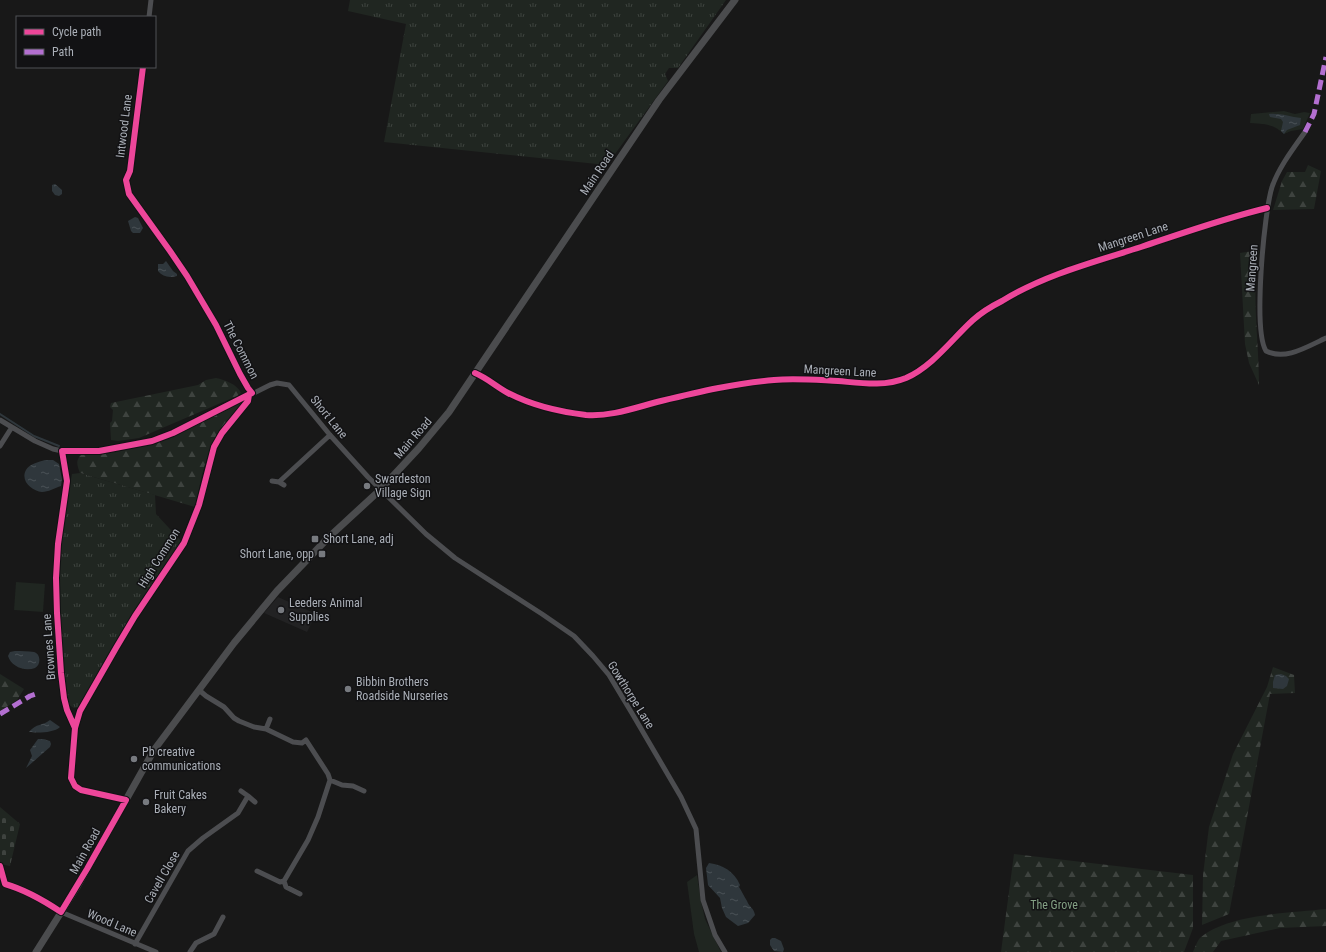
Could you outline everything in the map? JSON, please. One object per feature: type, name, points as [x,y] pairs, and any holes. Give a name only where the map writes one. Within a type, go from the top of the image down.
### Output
[{"type":"main road","name":"Main Road","points":[[36,952],[84,875],[154,750],[267,602],[329,537],[380,490],[419,448],[449,412],[658,100],[734,0]]},
{"type":"street","points":[[149,16],[151,0]]},
{"type":"street","name":"Intwood Lane","points":[[127,187],[126,180],[130,171],[143,68]]},
{"type":"street","name":"Mangreen","points":[[1305,132],[1285,161],[1272,187],[1260,270],[1260,313],[1264,348],[1271,354],[1286,354],[1326,338]]},
{"type":"street","name":"The Common","points":[[0,420],[35,441],[53,449],[62,451],[99,451],[152,441],[174,433],[251,394],[216,325],[187,276],[129,194],[127,187]]},
{"type":"street","name":"Mangreen Lane","points":[[475,373],[510,394],[528,402],[566,412],[588,415],[610,414],[728,386],[774,380],[822,380],[867,384],[896,382],[926,365],[975,318],[996,304],[1026,288],[1100,260],[1242,214],[1268,208]]},
{"type":"street","name":"Short Lane","points":[[251,394],[277,384],[289,385],[330,435],[380,490]]},
{"type":"street","name":"High Common","points":[[75,728],[80,711],[116,648],[135,616],[184,543],[199,505],[214,447],[222,433],[248,401],[251,394]]},
{"type":"street","points":[[0,446],[12,427]]},
{"type":"street","points":[[272,481],[281,483],[330,435]]},
{"type":"street","name":"Brownes Lane","points":[[62,451],[67,481],[58,544],[56,578],[57,613],[64,698],[67,710],[75,728],[71,778],[75,786],[81,790],[126,800]]},
{"type":"street","name":"Gowthorpe Lane","points":[[380,490],[440,547],[574,636],[609,675],[681,797],[694,822],[696,828],[702,900],[715,935],[725,952]]},
{"type":"street","points":[[199,690],[224,707],[234,718],[254,727],[266,729],[293,742],[302,743],[306,740],[328,774],[330,780],[318,817],[308,840],[284,881],[286,887],[300,894]]},
{"type":"street","points":[[266,729],[270,720]]},
{"type":"street","points":[[330,780],[342,785],[353,786],[364,791]]},
{"type":"street","points":[[241,791],[255,802]]},
{"type":"street","name":"Cavell Close","points":[[135,944],[188,851],[203,838],[238,813],[248,796]]},
{"type":"street","points":[[257,871],[280,882],[284,881]]},
{"type":"street","name":"Wood Lane","points":[[61,912],[156,952]]},
{"type":"street","points":[[190,952],[196,943],[214,934],[223,917]]},
{"type":"shaded area","points":[[278,597],[316,614],[307,632],[264,613]]},
{"type":"green space","points":[[350,0],[726,0],[678,68],[669,68],[665,74],[668,81],[607,165],[384,142],[406,24],[348,11]]},
{"type":"green space","points":[[1284,111],[1295,114],[1304,112],[1310,113],[1303,129],[1284,134],[1276,128],[1268,125],[1250,123],[1251,114]]},
{"type":"green space","points":[[1308,165],[1321,171],[1314,209],[1273,210],[1282,181],[1287,172],[1305,172]]},
{"type":"green space","points":[[1259,250],[1255,300],[1259,385],[1249,363],[1245,344],[1240,253]]},
{"type":"green space","points":[[216,378],[234,385],[241,393],[139,438],[118,441],[111,440],[110,423],[112,421],[113,410],[110,407],[111,403],[198,385],[206,380]]},
{"type":"green space","points":[[245,400],[246,402],[216,438],[202,475],[195,507],[80,473],[77,463],[78,458],[82,454],[99,453],[155,443],[177,435]]},
{"type":"green space","points":[[80,473],[155,495],[156,514],[182,542],[127,624],[79,707],[74,708],[69,705],[63,666],[59,586],[62,537],[72,474]]},
{"type":"green space","points":[[16,582],[45,584],[43,612],[14,610]]},
{"type":"green space","points":[[1273,667],[1294,675],[1295,693],[1270,694],[1229,914],[1202,925],[1203,875],[1209,827],[1233,754],[1267,687]]},
{"type":"green space","points":[[0,674],[24,689],[17,700],[0,711]]},
{"type":"green space","points":[[0,807],[20,824],[10,866],[0,864]]},
{"type":"green space","name":"The Grove","points":[[1014,854],[1193,875],[1193,928],[1184,952],[1001,952]]},
{"type":"green space","points":[[697,875],[705,919],[721,952],[699,952],[694,934],[687,882]]},
{"type":"green space","points":[[1326,909],[1326,926],[1280,928],[1221,941],[1213,952],[1193,952],[1200,938],[1212,930],[1226,924],[1260,916]]},
{"type":"water","points":[[1269,114],[1301,118],[1300,125],[1287,130],[1284,134],[1281,131],[1283,122],[1281,119],[1270,117]]},
{"type":"water","points":[[55,184],[62,190],[62,194],[59,196],[55,195],[52,191],[52,185]]},
{"type":"water","points":[[135,217],[138,218],[143,228],[140,233],[133,233],[131,231],[128,221]]},
{"type":"water","points":[[166,261],[177,276],[171,277],[162,275],[158,271],[158,264],[163,264]]},
{"type":"water","points":[[45,460],[53,460],[59,464],[62,479],[61,486],[42,492],[34,490],[28,485],[25,474],[29,466]]},
{"type":"water","points":[[29,651],[36,653],[39,657],[37,667],[22,669],[12,663],[8,656],[10,652]]},
{"type":"water","points":[[1281,674],[1289,679],[1287,686],[1283,689],[1273,688],[1275,675]]},
{"type":"water","points":[[50,720],[60,727],[50,731],[29,732],[34,727]]},
{"type":"water","points":[[38,739],[50,741],[50,747],[26,768],[32,756],[30,750]]},
{"type":"water","points":[[709,863],[723,867],[731,872],[738,880],[740,885],[739,887],[753,909],[755,915],[748,923],[738,926],[726,917],[720,898],[708,885],[706,868]]},
{"type":"water","points":[[772,938],[781,941],[784,949],[783,952],[774,951],[770,945],[770,940]]},
{"type":"waterway","points":[[0,414],[34,436],[59,446]]},
{"type":"marked path","points":[[1305,132],[1314,114],[1326,57]]},
{"type":"marked path","points":[[0,714],[30,696],[39,693]]},
{"type":"cycle path","points":[[0,866],[5,884],[20,889],[48,903],[61,912],[126,800],[81,790],[75,786],[71,778],[75,728],[67,710],[64,698],[61,673],[56,578],[58,544],[67,481],[62,451],[99,451],[152,441],[173,433],[252,393],[240,374],[216,325],[187,276],[129,194],[126,180],[130,171],[143,68]]},
{"type":"cycle path","points":[[475,373],[484,377],[508,393],[526,401],[566,412],[586,415],[624,411],[689,394],[760,381],[798,379],[872,384],[889,383],[906,378],[925,367],[980,314],[1018,292],[1052,276],[1220,221],[1267,208]]},
{"type":"cycle path","points":[[75,728],[80,711],[116,648],[135,616],[184,543],[199,505],[214,447],[222,433],[248,401],[249,395]]},
{"type":"place","name":"Swardeston Village Sign","points":[[367,486]]},
{"type":"place","name":"Short Lane, adj","points":[[315,539]]},
{"type":"place","name":"Short Lane, opp","points":[[322,554]]},
{"type":"place","name":"Leeders Animal Supplies","points":[[281,610]]},
{"type":"place","name":"Bibbin Brothers Roadside Nurseries","points":[[348,689]]},
{"type":"place","name":"Pb creative communications","points":[[134,759]]},
{"type":"place","name":"Fruit Cakes Bakery","points":[[146,802]]}]
